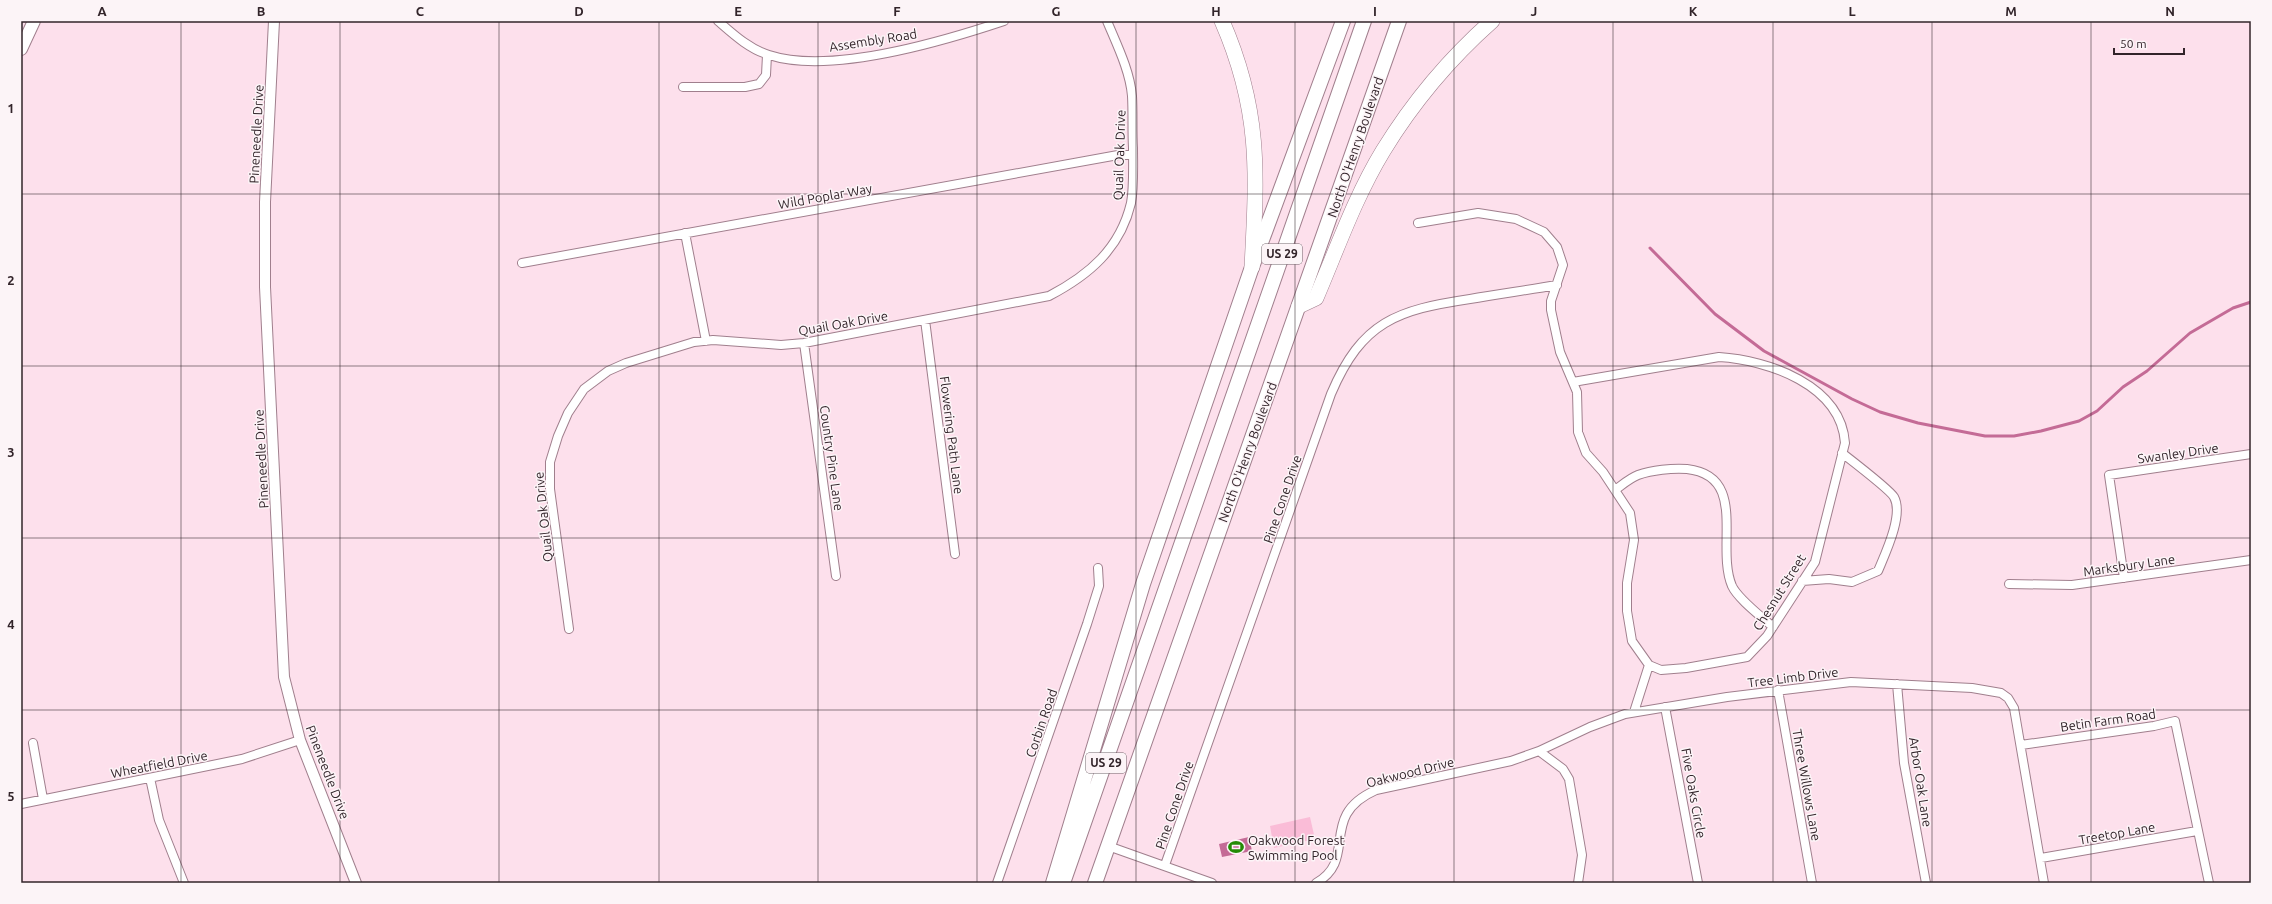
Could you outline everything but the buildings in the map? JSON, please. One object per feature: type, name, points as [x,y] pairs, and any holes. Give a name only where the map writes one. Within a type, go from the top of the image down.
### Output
[{"type":"highway","points":[[1222,21],[1247,90],[1255,143],[1256,206],[1252,267]]},
{"type":"highway","points":[[1053,883],[1143,584],[1252,267],[1343,21]]},
{"type":"highway","name":"US 29","points":[[1063,883],[1364,21]]},
{"type":"highway","name":"North O'Henry Boulevard","points":[[1095,883],[1184,627],[1400,21]]},
{"type":"highway","points":[[1299,306],[1316,298],[1362,190],[1382,152],[1437,75],[1492,21]]},
{"type":"main road","points":[[21,49],[34,21]]},
{"type":"street","name":"Pineneedle Drive","points":[[274,21],[265,202],[265,286],[284,677],[300,740],[356,883]]},
{"type":"street","name":"Assembly Road","points":[[718,21],[742,40],[767,55],[785,59],[807,61],[877,55],[943,40],[1004,21]]},
{"type":"street","name":"Quail Oak Drive","points":[[569,629],[550,489],[550,469],[558,436],[568,413],[584,389],[608,371],[649,354],[694,342],[706,341],[755,345],[804,343],[1049,296],[1070,285],[1090,271],[1106,254],[1122,228],[1131,202],[1133,155],[1132,95],[1123,62],[1107,21]]},
{"type":"street","points":[[683,87],[745,87],[759,84],[766,75],[767,55]]},
{"type":"street","name":"Wild Poplar Way","points":[[522,263],[1118,155],[1133,155]]},
{"type":"street","points":[[1418,223],[1478,213],[1516,219],[1544,232],[1557,246],[1563,265],[1551,301],[1551,310],[1560,352],[1577,392],[1578,432],[1586,454],[1603,472],[1630,513],[1634,540],[1627,583],[1627,611],[1632,642],[1649,666],[1634,712]]},
{"type":"street","points":[[685,233],[706,341]]},
{"type":"street","name":"Pine Cone Drive","points":[[1165,865],[1331,394],[1347,361],[1367,336],[1404,312],[1442,303],[1557,285]]},
{"type":"street","name":"Flowering Path Lane","points":[[925,320],[955,554]]},
{"type":"street","name":"Country Pine Lane","points":[[804,343],[836,576]]},
{"type":"street","name":"Chesnut Street","points":[[1573,382],[1719,357],[1737,358],[1793,375],[1813,389],[1832,408],[1844,432],[1845,443],[1815,562],[1773,627],[1747,657],[1679,669],[1661,670],[1649,666]]},
{"type":"street","points":[[1802,581],[1829,579],[1852,582],[1869,576],[1878,571],[1889,545],[1897,512],[1894,497],[1842,453]]},
{"type":"street","name":"Swanley Drive","points":[[2124,578],[2109,475],[2251,454]]},
{"type":"street","points":[[1615,490],[1638,475],[1677,468],[1700,471],[1715,479],[1723,494],[1726,509],[1727,569],[1733,587],[1773,627]]},
{"type":"street","name":"Marksbury Lane","points":[[2009,584],[2072,584],[2251,560]]},
{"type":"street","name":"Corbin Road","points":[[997,883],[1085,630],[1098,586],[1098,568]]},
{"type":"street","name":"Tree Limb Drive","points":[[1539,751],[1590,727],[1634,712],[1778,690],[1851,682],[1972,688],[2001,693],[2008,698],[2014,708],[2021,745]]},
{"type":"street","name":"Arbor Oak Lane","points":[[1897,684],[1904,763],[1926,883]]},
{"type":"street","name":"Three Willows Lane","points":[[1778,690],[1812,883]]},
{"type":"street","name":"Five Oaks Circle","points":[[1665,707],[1698,883]]},
{"type":"street","name":"Betin Farm Road","points":[[2021,745],[2154,726],[2174,721],[2209,883]]},
{"type":"street","name":"Wheatfield Drive","points":[[21,804],[242,759],[300,740]]},
{"type":"street","points":[[33,743],[43,799]]},
{"type":"street","points":[[2021,745],[2044,883]]},
{"type":"street","points":[[1539,751],[1563,769],[1569,779],[1582,855],[1578,883]]},
{"type":"street","name":"Oakwood Drive","points":[[1316,883],[1328,874],[1335,864],[1339,854],[1340,830],[1343,820],[1350,806],[1362,796],[1376,790],[1494,764],[1539,751]]},
{"type":"street","points":[[150,778],[159,820],[184,883]]},
{"type":"street","name":"Treetop Lane","points":[[2041,858],[2197,831]]},
{"type":"street","points":[[1108,846],[1165,865],[1197,880],[1212,883]]},
{"type":"shaded area","points":[[1310,817],[1315,839],[1274,848],[1270,826]]},
{"type":"shaded area","name":"Oakwood Forest Swimming Pool","points":[[1249,837],[1252,851],[1222,857],[1219,844]]},
{"type":"waterway","points":[[1650,248],[1715,314],[1764,351],[1852,399],[1880,412],[1918,423],[1985,436],[2014,436],[2079,421],[2097,411],[2123,387],[2147,371],[2190,333],[2233,308],[2251,302]]},
{"type":"place","name":"Oakwood Forest Swimming Pool","points":[[1236,847]]}]
